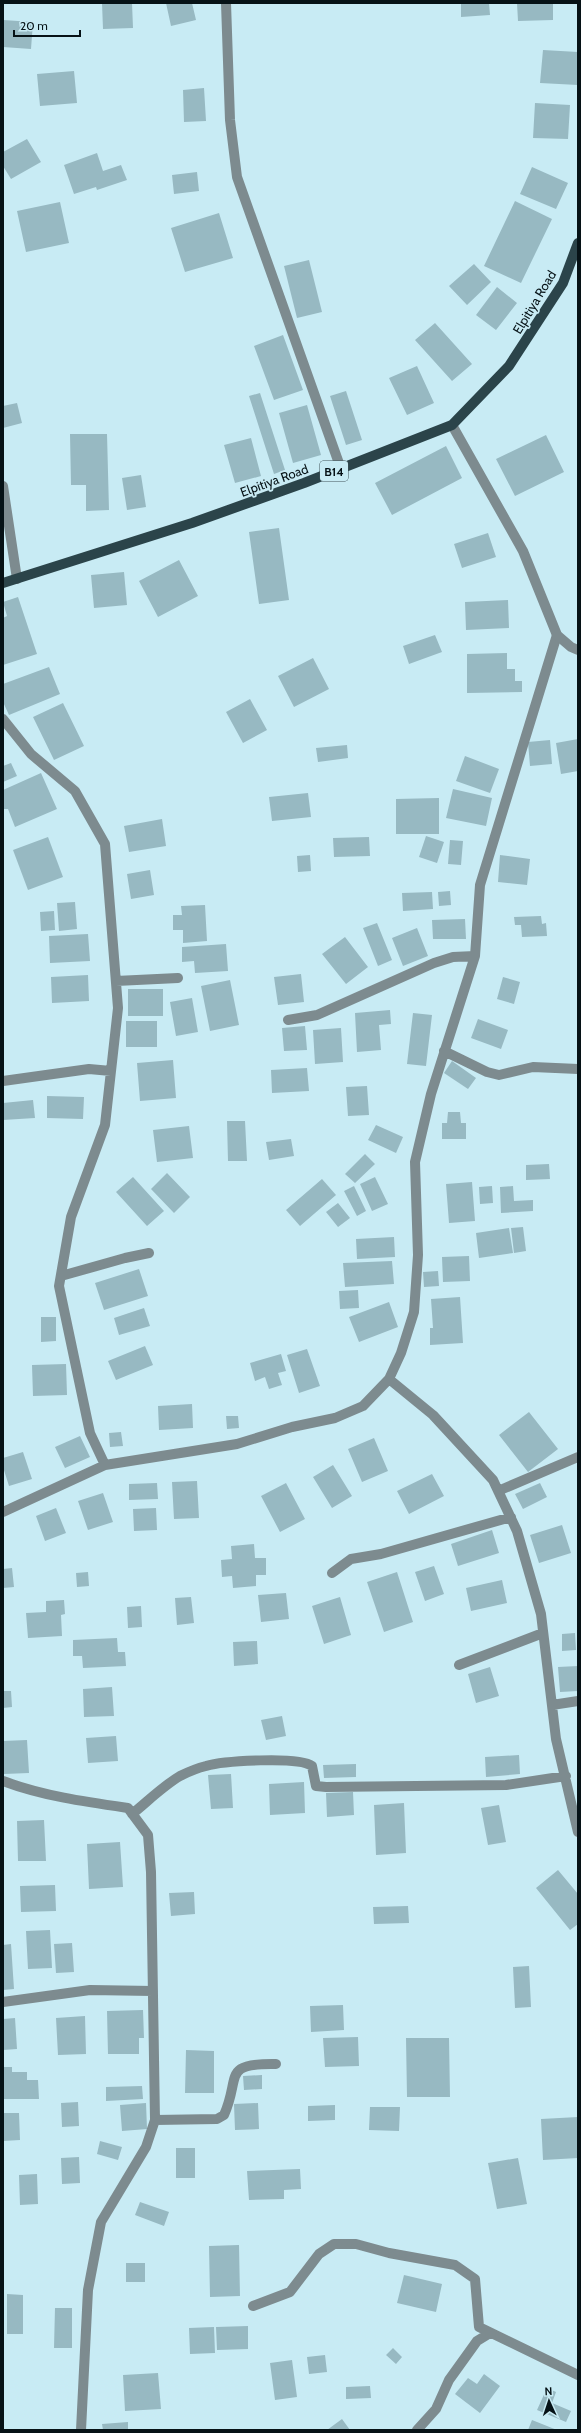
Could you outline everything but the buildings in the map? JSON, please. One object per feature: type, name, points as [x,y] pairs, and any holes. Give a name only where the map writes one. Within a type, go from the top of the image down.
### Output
[{"type":"main road","name":"Elpitiya Road","points":[[3,583],[192,523],[341,469],[452,425],[509,366],[563,283],[578,243]]},
{"type":"street","points":[[226,3],[230,120],[237,177],[341,469]]},
{"type":"street","points":[[452,425],[523,551],[557,635],[571,648],[578,650]]},
{"type":"street","points":[[3,486],[17,579]]},
{"type":"street","points":[[3,1512],[105,1465],[237,1444],[292,1427],[335,1418],[362,1406],[389,1379],[401,1353],[414,1312],[418,1255],[415,1162],[431,1094],[475,956],[480,885],[557,635]]},
{"type":"street","points":[[3,719],[31,754],[75,791],[105,844],[118,1008],[105,1125],[71,1217],[59,1286],[90,1433],[105,1465]]},
{"type":"street","points":[[288,1020],[317,1015],[434,963],[453,958],[475,956]]},
{"type":"street","points":[[116,981],[178,978]]},
{"type":"street","points":[[444,1051],[487,1072],[499,1074],[533,1067],[578,1069]]},
{"type":"street","points":[[3,1081],[88,1069],[111,1071]]},
{"type":"street","points":[[61,1276],[125,1258],[149,1253]]},
{"type":"street","points":[[389,1379],[433,1415],[493,1480],[517,1531],[536,1599],[543,1633],[556,1739],[566,1776],[578,1832]]},
{"type":"street","points":[[498,1491],[578,1456]]},
{"type":"street","points":[[332,1573],[351,1559],[381,1554],[511,1517]]},
{"type":"street","points":[[459,1665],[543,1633]]},
{"type":"street","points":[[552,1705],[578,1702]]},
{"type":"street","points":[[132,1814],[180,1776],[207,1765],[234,1762],[277,1760],[307,1762],[312,1766],[316,1786],[326,1787],[506,1785],[566,1776]]},
{"type":"street","points":[[3,1781],[23,1788],[80,1801],[128,1808],[148,1835],[152,1872],[155,2120],[146,2147],[101,2222],[88,2290],[81,2430]]},
{"type":"street","points":[[3,2002],[90,1990],[153,1991]]},
{"type":"street","points":[[155,2120],[217,2119],[224,2116],[229,2104],[236,2073],[241,2067],[257,2064],[276,2064]]},
{"type":"street","points":[[254,2306],[290,2292],[319,2254],[334,2244],[356,2244],[389,2253],[455,2265],[475,2279],[479,2327],[578,2375]]},
{"type":"street","points":[[417,2430],[436,2409],[449,2380],[477,2341],[490,2333]]}]
